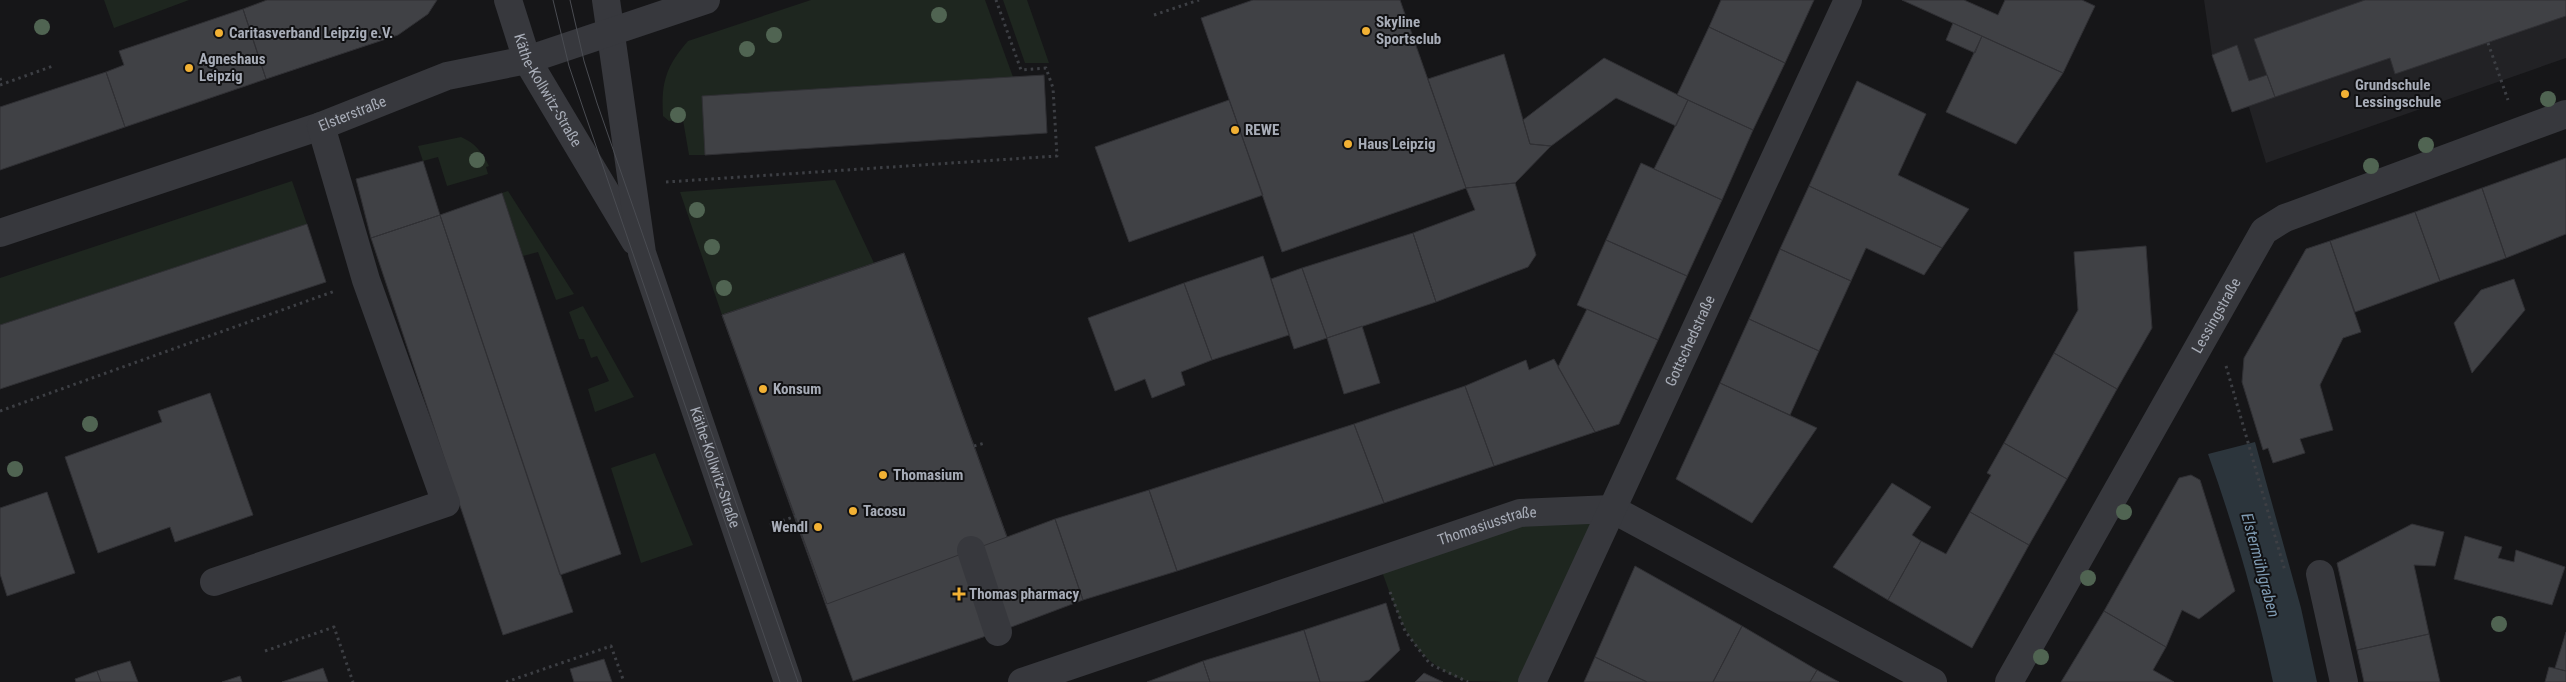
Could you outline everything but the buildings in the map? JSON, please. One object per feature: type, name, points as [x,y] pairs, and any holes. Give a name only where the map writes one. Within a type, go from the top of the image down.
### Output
[{"type":"street","name":"Käthe-Kollwitz-Straße","points":[[508,0],[527,60],[642,253]]},
{"type":"street","name":"Käthe-Kollwitz-Straße","points":[[606,0],[642,253],[788,682]]},
{"type":"street","name":"Elsterstraße","points":[[0,233],[321,126],[447,76],[527,60],[706,0]]},
{"type":"street","name":"Gottschedstraße","points":[[1532,682],[1848,0]]},
{"type":"street","name":"Lessingstraße","points":[[2009,682],[2264,231],[2285,218],[2566,114]]},
{"type":"street","points":[[214,582],[446,503],[366,280],[321,126]]},
{"type":"street","name":"Thomasiusstraße","points":[[1022,682],[1520,513],[1612,508]]},
{"type":"street","points":[[1612,508],[1933,682]]},
{"type":"street","points":[[971,550],[998,632]]},
{"type":"street","points":[[2320,574],[2344,682]]},
{"type":"path","points":[[631,184],[1058,156],[1053,88],[1046,68],[1021,70],[996,0]]},
{"type":"path","points":[[1154,15],[1199,0]]},
{"type":"path","points":[[2488,43],[2501,80]]},
{"type":"path","points":[[0,78],[1,84],[53,66]]},
{"type":"path","points":[[0,411],[366,280]]},
{"type":"path","points":[[2231,380],[2288,583],[2320,574]]},
{"type":"path","points":[[974,446],[985,443]]},
{"type":"path","points":[[1378,561],[1405,632],[1430,664],[1468,682]]},
{"type":"path","points":[[265,651],[334,627],[353,682]]},
{"type":"path","points":[[506,682],[611,646],[624,682]]},
{"type":"shaded area","points":[[104,0],[189,0],[114,28]]},
{"type":"shaded area","points":[[811,0],[985,0],[1013,77],[702,96],[705,155],[689,155],[683,120],[669,121],[663,116],[663,94],[666,76],[688,41]]},
{"type":"shaded area","points":[[1003,0],[1027,0],[1049,63],[1025,63]]},
{"type":"shaded area","name":"Grundschule Lessingschule","points":[[2204,0],[2566,0],[2566,58],[2266,163],[2249,107],[2232,112],[2212,55]]},
{"type":"shaded area","points":[[461,137],[481,152],[489,166],[486,167],[488,174],[447,186],[438,157],[423,161],[418,146]]},
{"type":"shaded area","points":[[835,180],[874,263],[722,315],[680,192]]},
{"type":"shaded area","points":[[292,181],[307,224],[0,325],[0,278]]},
{"type":"shaded area","points":[[508,191],[574,294],[556,300],[538,252],[523,256],[502,193]]},
{"type":"shaded area","points":[[583,306],[634,397],[595,412],[588,389],[609,381],[597,356],[591,358],[584,339],[579,339],[569,312]]},
{"type":"shaded area","points":[[655,453],[693,545],[641,563],[611,468]]},
{"type":"shaded area","points":[[1612,509],[1532,682],[1467,681],[1447,673],[1431,662],[1418,648],[1399,617],[1378,561],[1520,513]]},
{"type":"water","name":"Elstermühlgraben","points":[[2255,442],[2301,608],[2317,682],[2273,682],[2244,567],[2208,454]]},
{"type":"tram line","points":[[553,0],[569,66],[780,682]]},
{"type":"tram line","points":[[570,0],[584,61],[597,103],[798,682]]},
{"type":"place","name":"Skyline Sportsclub","points":[[1366,31]]},
{"type":"place","name":"Caritasverband Leipzig e.V.","points":[[219,33]]},
{"type":"place","name":"Agneshaus Leipzig","points":[[189,68]]},
{"type":"place","name":"Grundschule Lessingschule","points":[[2345,94]]},
{"type":"place","name":"REWE","points":[[1235,130]]},
{"type":"place","name":"Haus Leipzig","points":[[1348,144]]},
{"type":"place","name":"Konsum","points":[[763,389]]},
{"type":"place","name":"Thomasium","points":[[883,475]]},
{"type":"place","name":"Tacosu","points":[[853,511]]},
{"type":"place","name":"Wendl","points":[[818,527]]},
{"type":"place","name":"Thomas pharmacy","points":[[959,594]]}]
